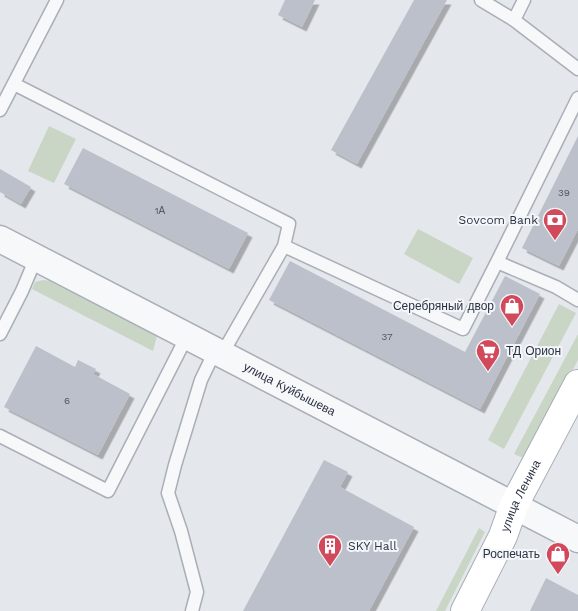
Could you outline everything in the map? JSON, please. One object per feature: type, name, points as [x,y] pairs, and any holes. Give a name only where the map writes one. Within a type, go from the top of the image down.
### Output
[{"type":"street","name":"улица Куйбышева","points":[[0,239],[578,539]]},
{"type":"street","name":"улица Ленина","points":[[465,611],[503,536],[514,505],[578,384]]},
{"type":"lane","points":[[0,110],[57,0]]},
{"type":"lane","points":[[480,0],[514,20],[578,69]]},
{"type":"lane","points":[[514,20],[524,0]]},
{"type":"lane","points":[[14,84],[289,224],[284,246],[201,380],[174,466],[168,493],[181,531],[197,592],[192,611]]},
{"type":"lane","points":[[284,246],[463,328],[498,262],[578,98]]},
{"type":"lane","points":[[0,334],[22,292],[36,258]]},
{"type":"lane","points":[[498,262],[556,287],[578,300]]},
{"type":"lane","points":[[0,436],[108,491],[187,336]]},
{"type":"green space","points":[[49,126],[76,139],[54,183],[28,171]]},
{"type":"green space","points":[[418,229],[473,258],[459,284],[404,254]]},
{"type":"green space","points":[[50,281],[157,336],[153,351],[32,289],[35,282]]},
{"type":"green space","points":[[559,304],[576,313],[504,449],[488,440]]},
{"type":"green space","points":[[578,334],[578,360],[526,459],[514,454]]},
{"type":"green space","points":[[479,528],[485,532],[445,611],[436,611]]},
{"type":"building","points":[[285,0],[315,0],[302,27],[278,15]]},
{"type":"building","points":[[414,0],[447,0],[357,164],[331,150]]},
{"type":"building","points":[[578,136],[578,229],[559,266],[522,248]]},
{"type":"building","points":[[83,148],[248,233],[229,269],[64,184]]},
{"type":"building","points":[[0,169],[31,187],[21,204],[0,192]]},
{"type":"building","points":[[290,261],[465,352],[505,276],[540,294],[480,409],[269,300]]},
{"type":"building","points":[[36,346],[75,367],[78,360],[96,369],[93,374],[130,394],[98,455],[4,407]]},
{"type":"building","name":"SKY Hall","points":[[324,460],[348,472],[340,487],[414,527],[369,611],[243,611]]},
{"type":"building","points":[[546,578],[578,595],[578,611],[530,611]]},
{"type":"place","name":"Sovcom Bank","points":[[555,241]]},
{"type":"place","name":"Серебряный двор","points":[[512,327]]},
{"type":"place","name":"ТД Орион","points":[[488,372]]},
{"type":"place","name":"SKY Hall","points":[[330,567]]},
{"type":"place","name":"Роспечать","points":[[558,575]]}]
